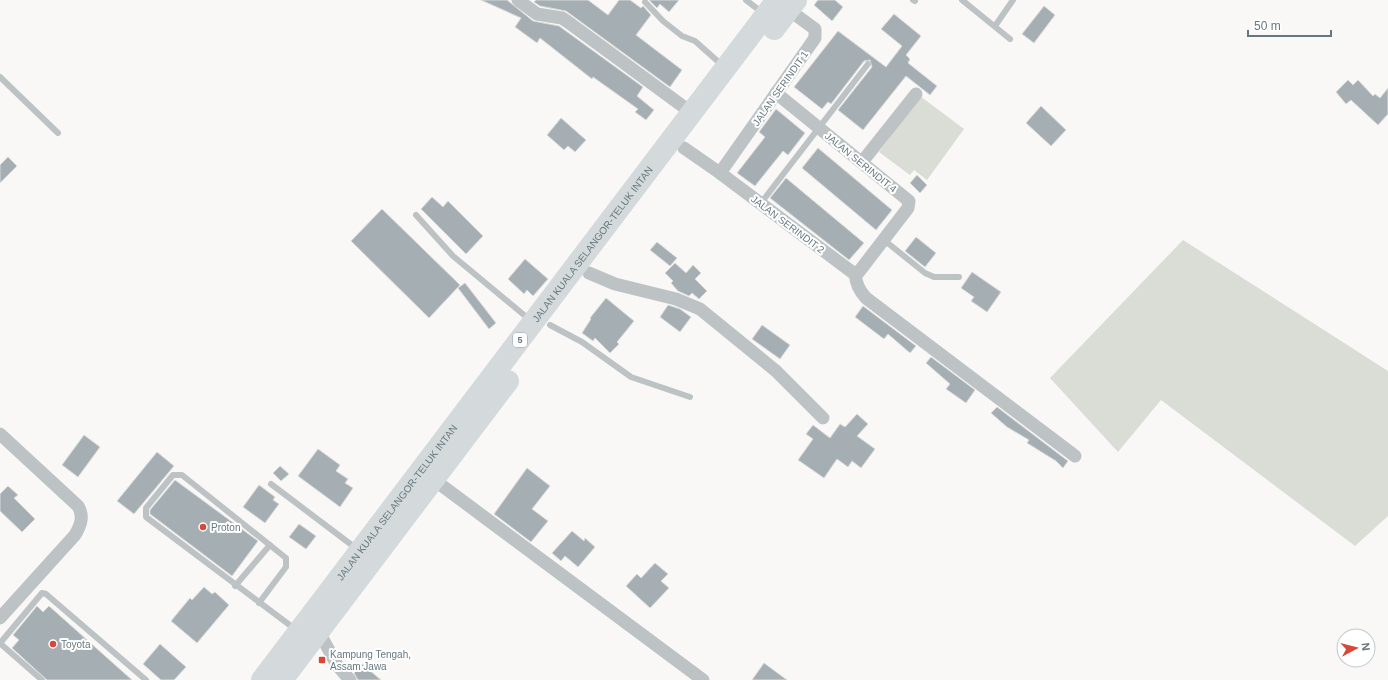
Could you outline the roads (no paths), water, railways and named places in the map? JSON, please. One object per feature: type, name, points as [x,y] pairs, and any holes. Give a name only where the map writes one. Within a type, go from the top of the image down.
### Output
[{"type":"highway","name":"JALAN KUALA SELANGOR-TELUK INTAN","points":[[262,680],[309,632],[433,480],[541,324],[692,113],[726,69],[782,6]]},
{"type":"highway","name":"JALAN KUALA SELANGOR-TELUK INTAN","points":[[282,680],[309,632],[360,551],[541,324],[589,274],[684,148],[782,6]]},
{"type":"street","points":[[518,0],[537,14],[562,18],[692,113]]},
{"type":"street","name":"JALAN SERINDIT 1","points":[[720,173],[816,35],[813,26],[782,6]]},
{"type":"street","name":"JALAN SERINDIT 4","points":[[776,94],[862,162],[908,201],[908,208],[884,240]]},
{"type":"street","points":[[862,162],[916,94]]},
{"type":"street","name":"JALAN SERINDIT 2","points":[[684,148],[855,273]]},
{"type":"street","points":[[884,240],[861,271],[855,273],[860,291],[866,298],[1075,456]]},
{"type":"street","points":[[589,274],[615,284],[676,299],[700,309],[776,370],[823,418]]},
{"type":"street","points":[[0,434],[78,506],[82,515],[80,527],[75,535],[0,618]]},
{"type":"street","points":[[433,480],[703,680]]},
{"type":"street","points":[[309,632],[334,659],[350,680]]},
{"type":"lane","points":[[746,0],[782,6]]},
{"type":"lane","points":[[962,0],[1010,39]]},
{"type":"lane","points":[[994,26],[1013,0]]},
{"type":"lane","points":[[645,2],[663,21],[682,36],[695,41],[726,69]]},
{"type":"lane","points":[[761,203],[868,64]]},
{"type":"lane","points":[[0,78],[58,133]]},
{"type":"lane","points":[[416,215],[453,256],[541,324],[582,342],[631,377],[690,397]]},
{"type":"lane","points":[[884,240],[926,273],[934,277],[959,277]]},
{"type":"lane","points":[[259,603],[287,564],[286,558],[182,475],[176,474],[171,477],[146,508],[146,517],[259,603],[309,632]]},
{"type":"lane","points":[[271,484],[360,551]]},
{"type":"lane","points":[[235,586],[270,545]]},
{"type":"lane","points":[[42,680],[2,645],[1,642],[42,594],[46,594],[146,680]]},
{"type":"place","name":"Proton","points":[[203,527]]},
{"type":"place","name":"Toyota","points":[[53,644]]},
{"type":"place","name":"Kampung Tengah, Assam Jawa","points":[[322,660]]}]
